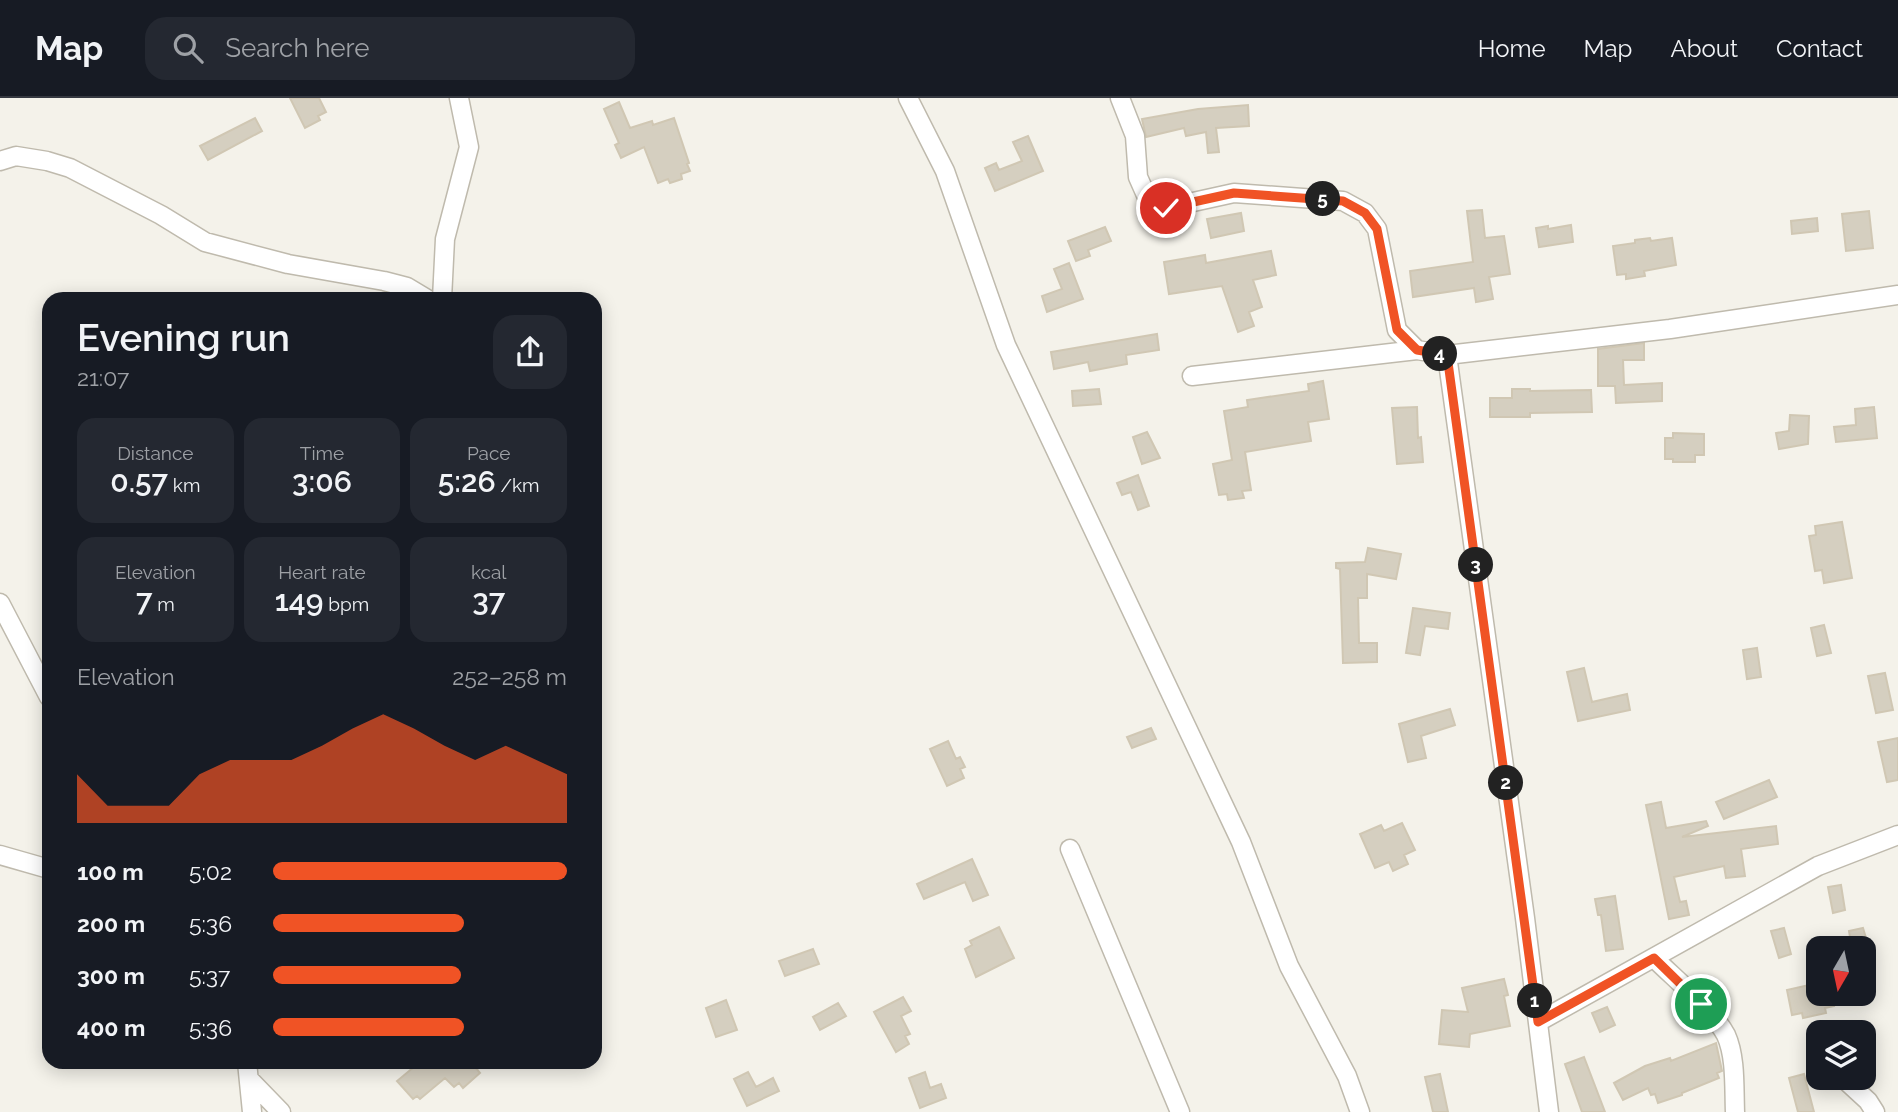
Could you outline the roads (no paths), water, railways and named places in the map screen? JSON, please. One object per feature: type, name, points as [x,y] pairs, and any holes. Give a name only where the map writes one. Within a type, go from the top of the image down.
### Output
[{"type":"street","points":[[442,292],[445,239],[469,147],[459,98]]},
{"type":"street","points":[[908,98],[945,171],[1006,345],[1241,842],[1289,966],[1347,1076],[1360,1112]]},
{"type":"street","points":[[1119,98],[1135,136],[1138,177],[1146,195],[1166,208],[1234,193],[1343,201],[1365,213],[1377,229],[1397,330],[1417,350]]},
{"type":"street","points":[[0,161],[16,156],[71,168],[205,242],[288,264],[384,281],[415,292]]},
{"type":"street","points":[[1192,376],[1417,350],[1447,355],[1670,329],[1898,295]]},
{"type":"street","points":[[1447,355],[1549,1112]]},
{"type":"street","points":[[0,603],[42,684]]},
{"type":"street","points":[[1538,1022],[1818,866],[1898,835]]},
{"type":"street","points":[[1070,849],[1180,1112]]},
{"type":"street","points":[[0,855],[42,867]]},
{"type":"street","points":[[1654,958],[1701,1004],[1726,1036],[1732,1063],[1735,1112]]},
{"type":"street","points":[[248,1070],[252,1112]]},
{"type":"street","points":[[248,1070],[281,1112]]},
{"type":"street","points":[[1856,1090],[1875,1112]]}]
